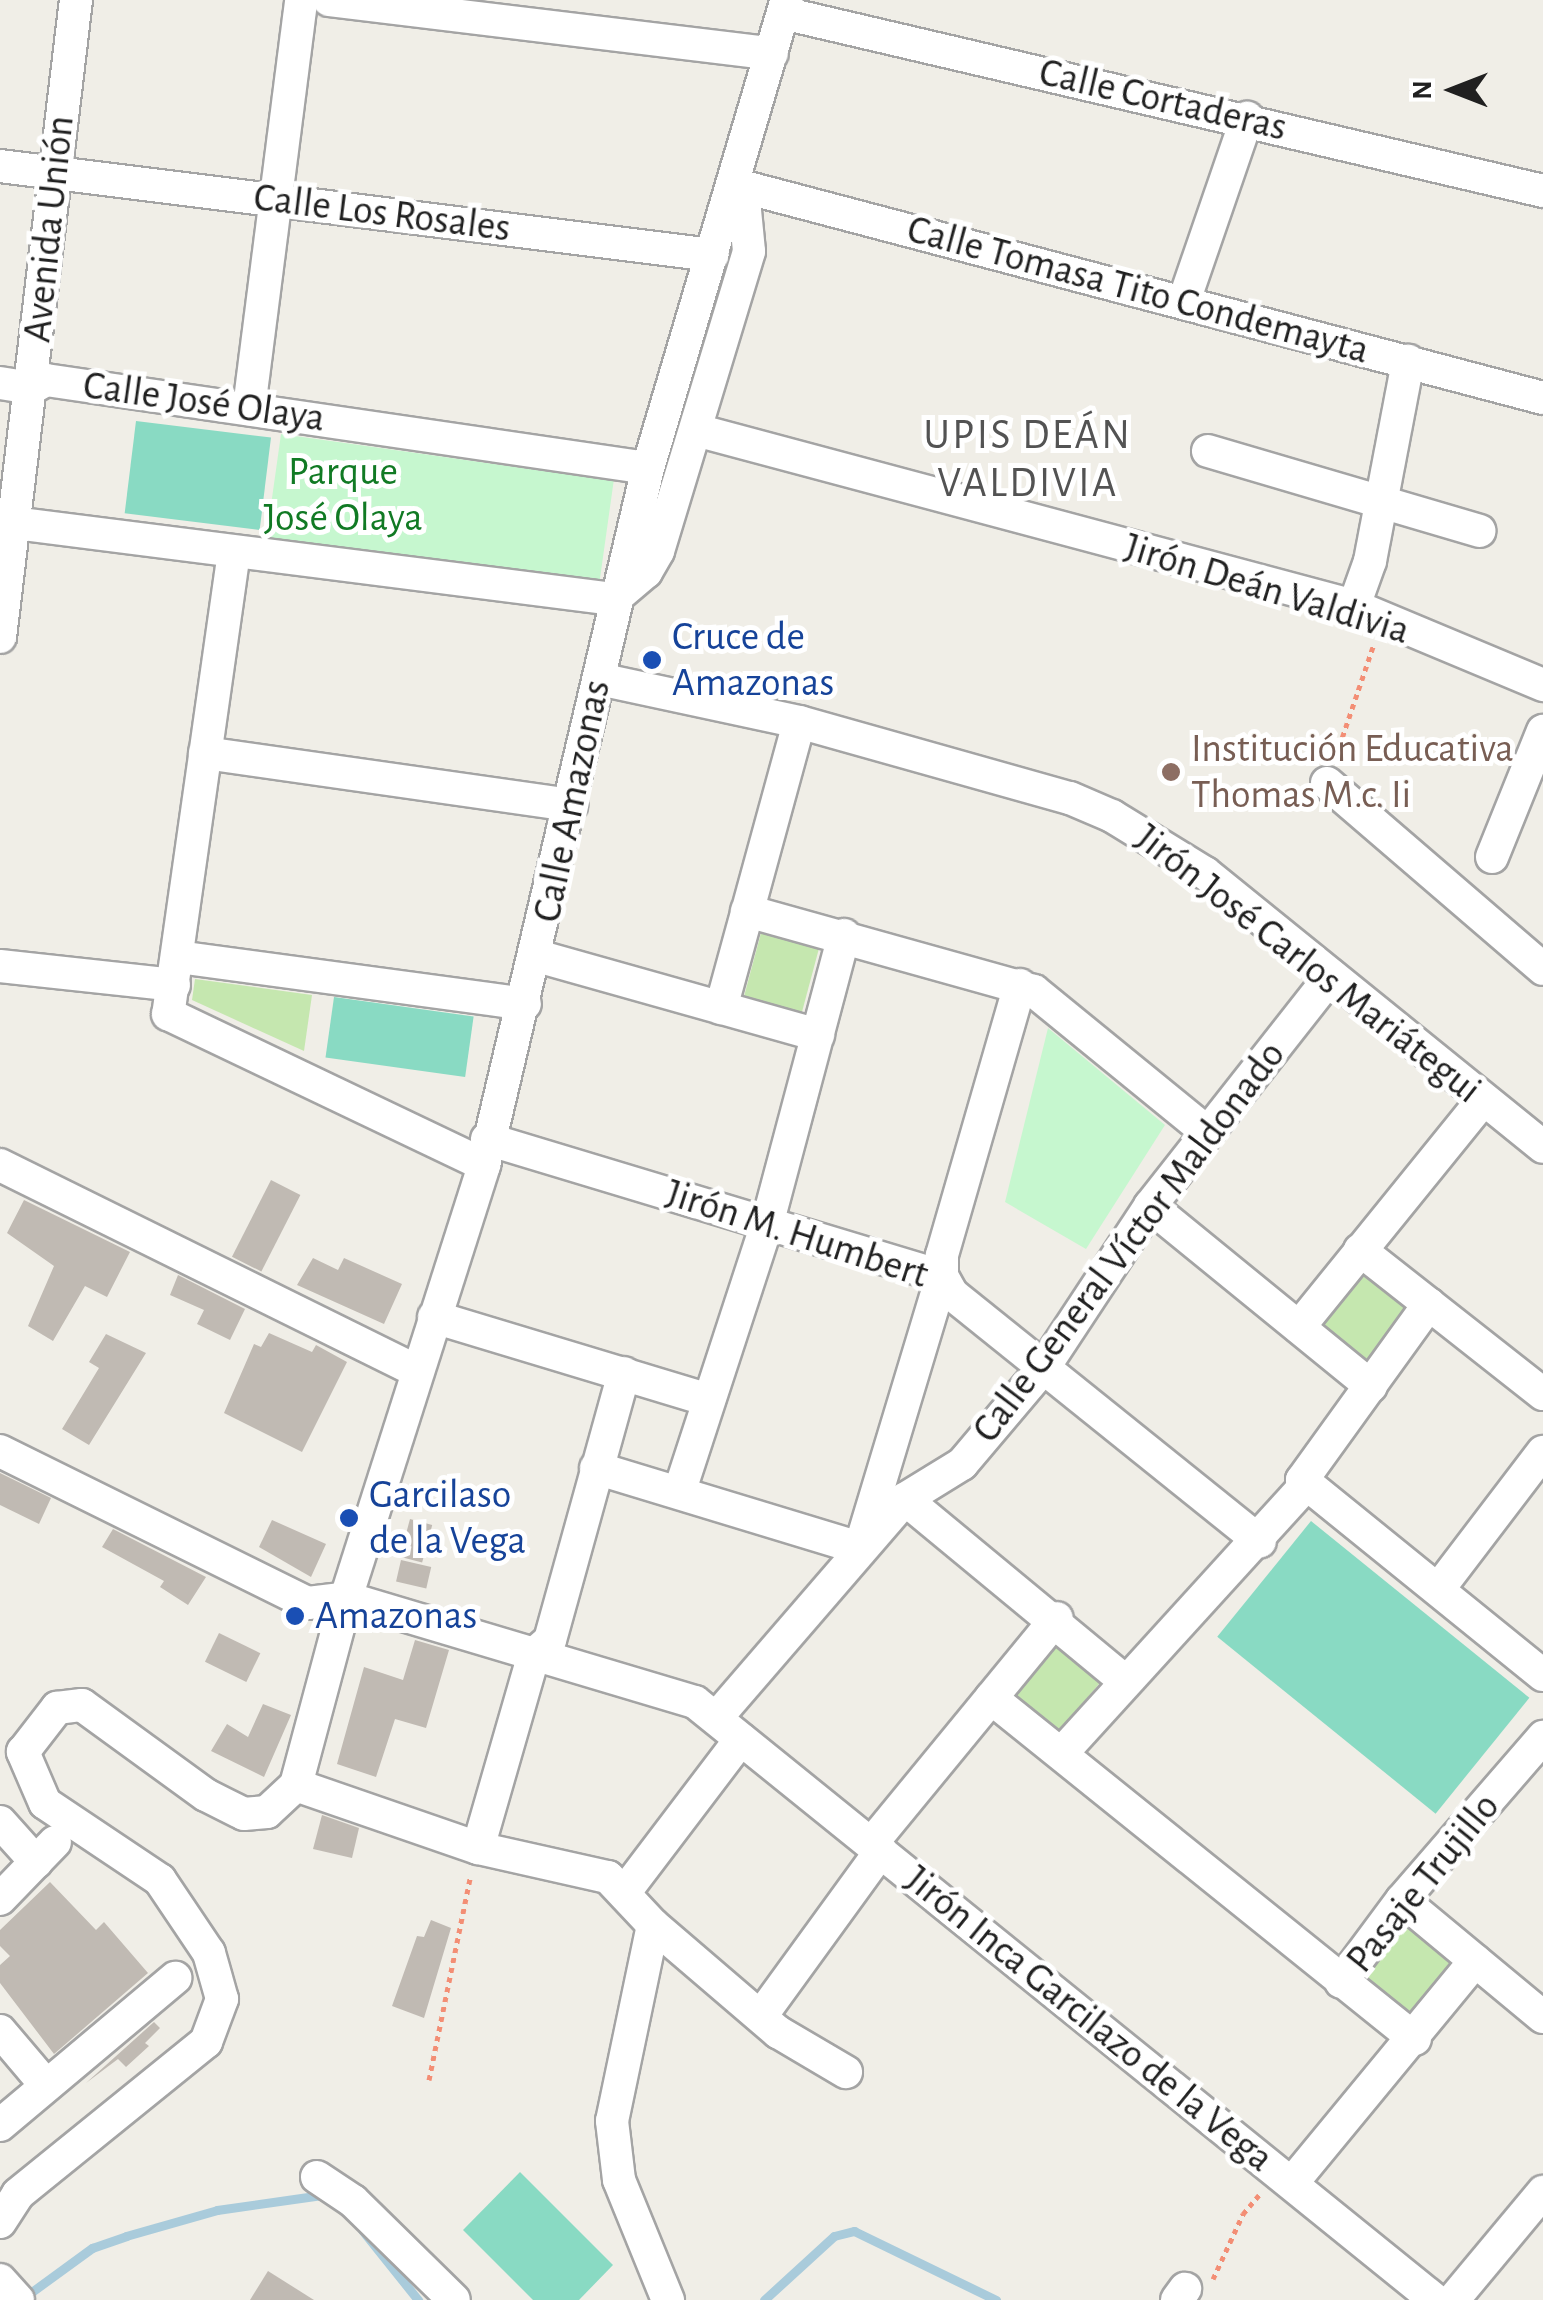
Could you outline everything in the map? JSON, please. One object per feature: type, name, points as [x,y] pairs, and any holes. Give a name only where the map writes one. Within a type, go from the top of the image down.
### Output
[{"type":"street","name":"Avenida Unión","points":[[2,615],[14,524],[16,386],[53,173],[76,0]]},
{"type":"street","points":[[250,408],[272,198],[301,0]]},
{"type":"street","points":[[328,0],[772,54]]},
{"type":"street","name":"Calle Amazonas","points":[[292,1791],[346,1598],[486,1152],[537,956],[614,599],[648,468],[785,6]]},
{"type":"street","name":"Calle Cortaderas","points":[[785,6],[1543,191]]},
{"type":"street","points":[[1184,301],[1247,118]]},
{"type":"street","name":"Calle Los Rosales","points":[[0,166],[712,255]]},
{"type":"street","points":[[14,524],[614,599],[646,572],[658,551],[749,250],[745,210],[733,184]]},
{"type":"street","name":"Calle Tomasa Tito Condemayta","points":[[733,184],[1543,398]]},
{"type":"street","points":[[1368,613],[1382,503],[1408,360]]},
{"type":"street","name":"Calle José Olaya","points":[[16,386],[46,380],[648,468]]},
{"type":"street","name":"Jirón Deán Valdivia","points":[[696,430],[1368,613],[1543,685]]},
{"type":"street","points":[[1208,450],[1479,531]]},
{"type":"street","points":[[176,971],[234,552]]},
{"type":"street","name":"Jirón José Carlos Mariátegui","points":[[599,679],[799,722],[1070,798],[1112,816],[1191,863],[1543,1146]]},
{"type":"street","points":[[722,1008],[799,722]]},
{"type":"street","points":[[1492,858],[1543,731]]},
{"type":"street","points":[[206,753],[571,805]]},
{"type":"street","points":[[1327,783],[1543,969]]},
{"type":"street","points":[[747,911],[1020,985],[1208,1132]]},
{"type":"street","points":[[680,1490],[768,1221],[844,935]]},
{"type":"street","points":[[537,956],[818,1035]]},
{"type":"street","points":[[0,966],[176,971],[525,1004]]},
{"type":"street","name":"Jirón M. Humbert","points":[[176,971],[168,1014],[486,1152],[768,1221],[942,1276],[952,1294],[1260,1542]]},
{"type":"street","name":"Calle General Víctor Maldonado","points":[[717,1717],[905,1499],[962,1464],[1044,1367],[1150,1206],[1331,976]]},
{"type":"street","points":[[596,1468],[680,1490],[860,1548],[942,1276],[942,1255],[1020,985]]},
{"type":"street","points":[[1299,1327],[1483,1100]]},
{"type":"street","points":[[0,1165],[416,1370]]},
{"type":"street","points":[[1150,1206],[1371,1386]]},
{"type":"street","points":[[1360,1250],[1543,1394]]},
{"type":"street","points":[[1062,1752],[1124,1680],[1260,1542],[1429,1304]]},
{"type":"street","points":[[434,1317],[709,1400]]},
{"type":"street","points":[[478,1848],[534,1654],[550,1640],[624,1373]]},
{"type":"street","name":"Jirón Inca Garcilazo de la Vega","points":[[0,1451],[308,1603],[346,1598],[695,1702],[876,1847],[1280,2188],[1437,2299]]},
{"type":"street","points":[[1440,1587],[1543,1452]]},
{"type":"street","points":[[1305,1482],[1440,1587],[1543,1675]]},
{"type":"street","points":[[905,1499],[1056,1618],[1124,1680]]},
{"type":"street","points":[[761,2016],[876,1847],[1056,1618]]},
{"type":"street","points":[[991,1698],[1415,2040]]},
{"type":"street","points":[[0,2222],[18,2194],[206,2042],[222,1999],[209,1953],[160,1880],[45,1803],[23,1752],[38,1724],[57,1708],[82,1705],[244,1814],[267,1812],[292,1791],[478,1848],[608,1877],[654,1925],[761,2016],[846,2072]]},
{"type":"street","points":[[624,1893],[741,1740]]},
{"type":"street","name":"Pasaje Trujillo","points":[[1341,1982],[1402,1900],[1536,1758]]},
{"type":"street","points":[[0,1822],[45,1852],[0,1900]]},
{"type":"street","points":[[1402,1900],[1543,2017]]},
{"type":"street","points":[[654,1925],[612,2121],[619,2180],[668,2300]]},
{"type":"street","points":[[1280,2188],[1415,2040],[1475,1961]]},
{"type":"street","points":[[0,2125],[175,1978]]},
{"type":"street","points":[[0,2030],[45,2084]]},
{"type":"street","points":[[317,2177],[352,2201],[454,2300]]},
{"type":"street","points":[[1437,2299],[1543,2192]]},
{"type":"street","points":[[0,2280],[18,2300]]},
{"type":"path","points":[[1327,783],[1368,613]]},
{"type":"path","points":[[428,2080],[478,1848]]},
{"type":"path","points":[[1189,2292],[1211,2278],[1217,2281],[1243,2214],[1261,2192],[1280,2188]]},
{"type":"green space","points":[[136,421],[271,438],[260,530],[125,513]]},
{"type":"green space","name":"Parque José Olaya","points":[[281,434],[614,481],[599,584],[267,537]]},
{"type":"green space","points":[[761,933],[819,949],[801,1016],[743,1001]]},
{"type":"green space","points":[[195,979],[312,995],[304,1051],[192,1000]]},
{"type":"green space","points":[[334,997],[474,1017],[465,1077],[326,1057]]},
{"type":"green space","points":[[1048,1028],[1165,1125],[1086,1249],[1005,1202]]},
{"type":"green space","points":[[1362,1269],[1411,1309],[1367,1363],[1318,1323]]},
{"type":"green space","points":[[1311,1521],[1529,1698],[1436,1814],[1217,1637]]},
{"type":"green space","points":[[1057,1639],[1104,1678],[1057,1734],[1010,1695]]},
{"type":"green space","points":[[1403,1923],[1451,1964],[1405,2016],[1358,1975]]},
{"type":"green space","points":[[520,2172],[613,2265],[579,2300],[533,2300],[463,2230]]},
{"type":"building","points":[[271,1180],[300,1195],[261,1272],[232,1257]]},
{"type":"building","points":[[24,1200],[130,1252],[107,1297],[85,1286],[53,1341],[28,1326],[54,1266],[7,1233]]},
{"type":"building","points":[[313,1258],[338,1270],[344,1258],[402,1284],[384,1324],[297,1285]]},
{"type":"building","points":[[178,1275],[245,1309],[230,1340],[197,1324],[204,1310],[170,1295]]},
{"type":"building","points":[[269,1333],[312,1352],[316,1345],[347,1362],[302,1452],[224,1413],[254,1344],[261,1347]]},
{"type":"building","points":[[106,1334],[146,1353],[89,1445],[62,1429],[99,1368],[89,1362]]},
{"type":"building","points":[[0,1473],[51,1498],[39,1524],[0,1505]]},
{"type":"building","points":[[410,1519],[432,1525],[422,1563],[400,1557]]},
{"type":"building","points":[[272,1520],[326,1544],[311,1577],[259,1547]]},
{"type":"building","points":[[113,1529],[206,1577],[188,1605],[160,1587],[164,1581],[102,1547]]},
{"type":"building","points":[[401,1560],[431,1567],[426,1588],[396,1581]]},
{"type":"building","points":[[219,1633],[260,1653],[246,1682],[205,1662]]},
{"type":"building","points":[[415,1640],[449,1650],[426,1728],[395,1719],[376,1777],[337,1764],[364,1667],[403,1680]]},
{"type":"building","points":[[263,1704],[291,1715],[264,1777],[211,1751],[227,1724],[248,1737]]},
{"type":"building","points":[[322,1815],[359,1828],[352,1858],[313,1849]]},
{"type":"building","points":[[50,1882],[96,1930],[104,1922],[148,1973],[54,2054],[0,1983],[0,1965],[10,1956],[0,1946],[0,1930]]},
{"type":"building","points":[[431,1920],[451,1928],[424,2018],[392,2006],[417,1936],[424,1937]]},
{"type":"building","points":[[154,2022],[160,2028],[145,2043],[149,2046],[126,2067],[118,2059],[86,2083]]},
{"type":"building","points":[[268,2271],[314,2300],[250,2300]]},
{"type":"waterway","points":[[22,2299],[92,2248],[126,2236],[217,2210],[322,2195]]},
{"type":"waterway","points":[[362,2230],[418,2300]]},
{"type":"waterway","points":[[764,2300],[834,2236],[854,2231],[996,2300]]},
{"type":"place","name":"Cruce de Amazonas","points":[[652,660]]},
{"type":"place","name":"Institución Educativa Thomas M.c. Ii","points":[[1171,772]]},
{"type":"place","name":"Garcilaso de la Vega","points":[[349,1518]]},
{"type":"place","name":"Amazonas","points":[[295,1616]]},
{"type":"district","name":"UPIS DEÁN VALDIVIA","points":[[1028,459]]}]
